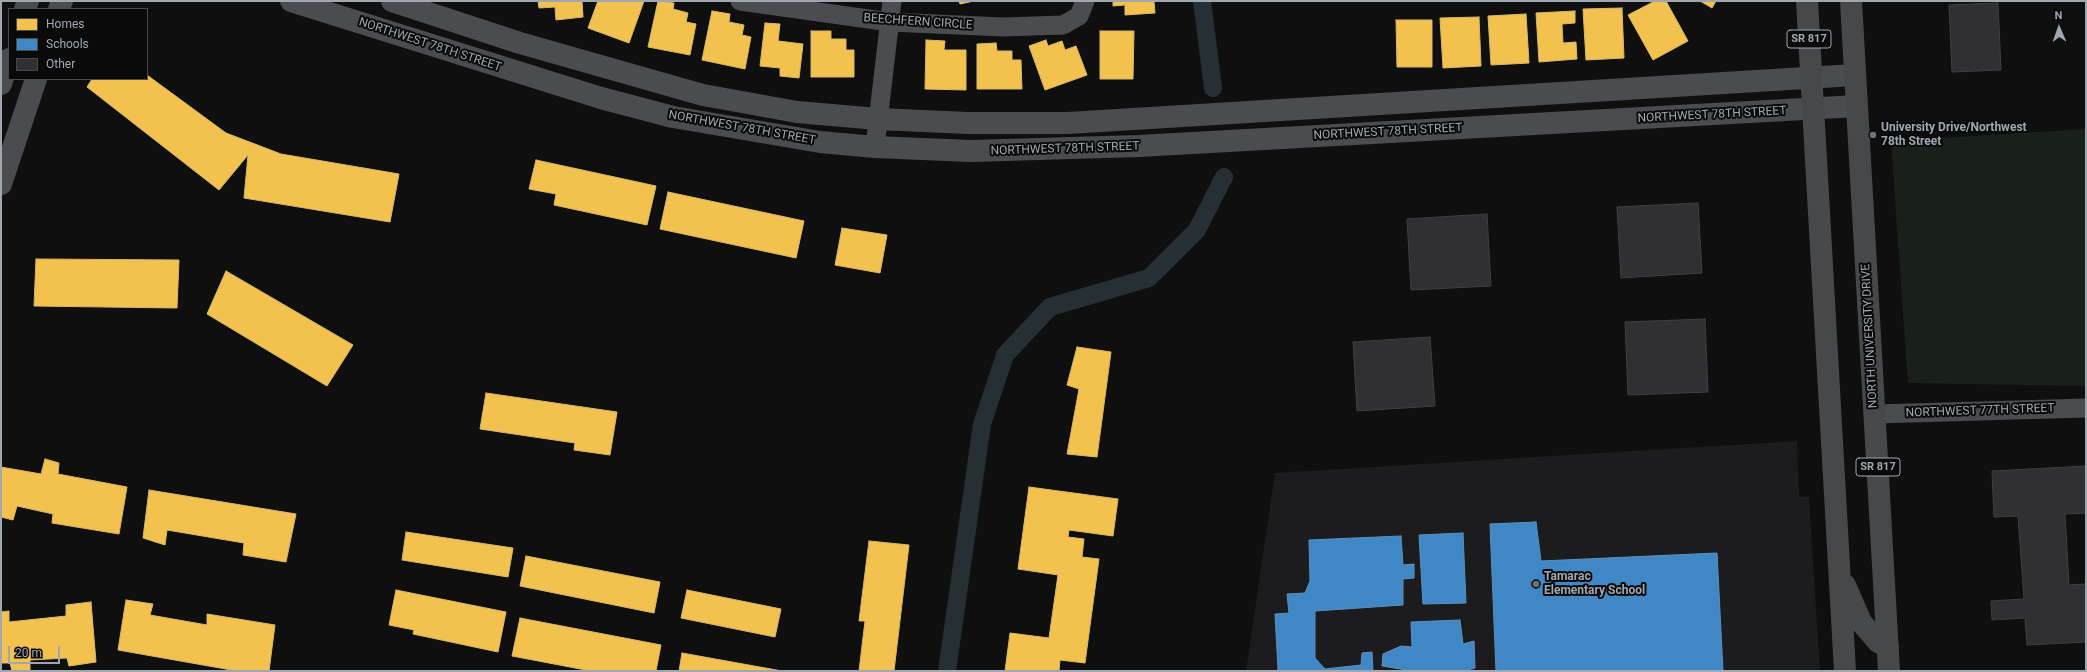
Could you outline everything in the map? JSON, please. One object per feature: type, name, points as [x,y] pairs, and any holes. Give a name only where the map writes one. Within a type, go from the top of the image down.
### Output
[{"type":"main road","name":"SR 817","points":[[1807,1],[1845,671]]},
{"type":"main road","name":"NORTH UNIVERSITY DRIVE","points":[[1851,1],[1890,671]]},
{"type":"main road","points":[[1839,572],[1861,622],[1878,642],[1888,647]]},
{"type":"street","name":"NORTHWEST 78TH STREET","points":[[291,1],[578,92],[673,117],[820,142],[875,147],[970,151],[1116,147],[1857,106]]},
{"type":"street","points":[[392,1],[520,43],[703,95],[797,112],[878,119],[968,123],[1068,122],[1855,75]]},
{"type":"street","name":"BEECHFERN CIRCLE","points":[[742,1],[890,22],[1003,27],[1063,25],[1079,16],[1085,1]]},
{"type":"street","points":[[875,147],[892,1]]},
{"type":"street","points":[[1,84],[8,62]]},
{"type":"street","points":[[1,184],[36,80]]},
{"type":"street","name":"NORTHWEST 77TH STREET","points":[[1875,414],[2086,408]]},
{"type":"shaded area","points":[[2086,129],[2086,386],[1908,383],[1891,141]]},
{"type":"shaded area","name":"Tamarac Elementary School","points":[[1797,441],[1799,496],[1809,497],[1820,671],[1246,671],[1275,473]]},
{"type":"building: Homes","points":[[538,1],[582,1],[583,17],[556,20],[555,7],[539,8]]},
{"type":"building: Homes","points":[[598,1],[644,1],[629,43],[588,28]]},
{"type":"building: Homes","points":[[658,1],[674,3],[673,9],[688,13],[686,22],[696,24],[690,55],[648,47]]},
{"type":"building: Homes","points":[[959,1],[974,1],[960,4]]},
{"type":"building: Homes","points":[[1113,1],[1154,1],[1155,13],[1125,15],[1125,5],[1113,6]]},
{"type":"building: Homes","points":[[1655,1],[1666,1],[1688,41],[1653,60],[1628,15]]},
{"type":"building: Homes","points":[[1700,1],[1716,1],[1712,8]]},
{"type":"building: Homes","points":[[1622,8],[1624,58],[1586,60],[1583,9]]},
{"type":"building: Homes","points":[[712,11],[730,14],[729,22],[744,25],[742,35],[751,37],[745,69],[702,60]]},
{"type":"building: Homes","points":[[1575,11],[1575,23],[1562,24],[1563,43],[1576,42],[1577,59],[1539,62],[1536,13]]},
{"type":"building: Homes","points":[[1526,14],[1529,63],[1491,65],[1488,16]]},
{"type":"building: Homes","points":[[1479,17],[1481,66],[1443,68],[1440,18]]},
{"type":"building: Homes","points":[[1396,20],[1432,20],[1432,67],[1397,67]]},
{"type":"building: Homes","points":[[765,23],[780,24],[778,41],[803,44],[799,78],[780,76],[780,68],[760,66]]},
{"type":"building: Homes","points":[[811,31],[831,31],[831,39],[846,39],[846,50],[854,50],[854,77],[811,77]]},
{"type":"building: Homes","points":[[1100,31],[1134,31],[1133,79],[1100,79]]},
{"type":"building: Homes","points":[[926,40],[945,41],[944,50],[966,50],[966,90],[925,89]]},
{"type":"building: Homes","points":[[1046,40],[1048,46],[1062,41],[1065,50],[1076,46],[1087,75],[1045,90],[1029,46]]},
{"type":"building: Homes","points":[[996,43],[997,51],[1012,51],[1012,60],[1021,60],[1022,89],[977,89],[977,44]]},
{"type":"building: Homes","points":[[148,76],[226,133],[281,154],[399,174],[390,222],[244,198],[248,155],[219,190],[87,87],[91,80],[148,80]]},
{"type":"building: Homes","points":[[536,160],[656,186],[647,225],[554,205],[556,194],[529,189]]},
{"type":"building: Homes","points":[[668,192],[804,221],[796,258],[660,229]]},
{"type":"building: Homes","points":[[842,228],[887,235],[880,273],[835,265]]},
{"type":"building: Homes","points":[[36,259],[179,260],[177,308],[34,306]]},
{"type":"building: Homes","points":[[226,271],[353,345],[327,386],[207,314]]},
{"type":"building: Homes","points":[[1077,347],[1111,352],[1097,457],[1067,454],[1079,389],[1067,385]]},
{"type":"building: Homes","points":[[486,393],[617,412],[610,455],[574,450],[575,443],[480,429]]},
{"type":"building: Homes","points":[[45,459],[59,463],[58,474],[127,487],[119,534],[52,523],[53,514],[17,506],[13,520],[1,517],[1,467],[41,474]]},
{"type":"building: Homes","points":[[1029,487],[1118,499],[1113,536],[1069,530],[1068,537],[1084,539],[1082,557],[1099,559],[1085,663],[1060,660],[1059,671],[1005,671],[1010,633],[1049,638],[1058,575],[1018,569]]},
{"type":"building: Homes","points":[[149,490],[296,514],[286,562],[243,555],[244,543],[167,530],[165,545],[143,538]]},
{"type":"building: Homes","points":[[406,532],[513,548],[508,577],[402,560]]},
{"type":"building: Homes","points":[[869,541],[909,545],[894,671],[859,671],[865,621],[859,621]]},
{"type":"building: Homes","points":[[526,556],[660,582],[654,613],[520,586]]},
{"type":"building: Homes","points":[[396,590],[506,612],[498,652],[413,634],[414,630],[389,625]]},
{"type":"building: Homes","points":[[687,590],[781,609],[775,637],[681,618]]},
{"type":"building: Homes","points":[[126,600],[153,604],[150,615],[207,625],[207,614],[275,625],[269,671],[237,671],[118,650]]},
{"type":"building: Homes","points":[[91,602],[96,662],[69,666],[67,658],[30,660],[30,671],[12,671],[10,663],[1,663],[1,612],[9,611],[9,622],[66,616],[66,605]]},
{"type":"building: Homes","points":[[520,618],[661,645],[656,671],[591,671],[512,656]]},
{"type":"building: Homes","points":[[682,653],[782,671],[679,671]]},
{"type":"building: Schools","points":[[1536,522],[1541,561],[1717,553],[1723,671],[1496,671],[1490,524]]},
{"type":"building: Schools","points":[[1463,533],[1466,603],[1423,604],[1419,535]]},
{"type":"building: Schools","points":[[1401,536],[1403,565],[1414,564],[1414,578],[1403,579],[1403,605],[1315,611],[1315,658],[1325,669],[1361,665],[1362,653],[1372,652],[1373,671],[1277,671],[1275,614],[1289,613],[1287,594],[1305,593],[1310,581],[1309,540]]},
{"type":"building: Schools","points":[[1460,620],[1463,644],[1474,641],[1475,668],[1464,671],[1413,671],[1382,666],[1383,654],[1401,646],[1412,647],[1411,622]]},
{"type":"building: Other","points":[[1998,3],[2001,70],[1952,72],[1949,5]]},
{"type":"building: Other","points":[[1698,203],[1702,273],[1621,278],[1617,207]]},
{"type":"building: Other","points":[[1487,214],[1491,286],[1411,290],[1407,219]]},
{"type":"building: Other","points":[[1705,319],[1708,392],[1628,395],[1625,322]]},
{"type":"building: Other","points":[[1430,337],[1435,406],[1357,411],[1353,342]]},
{"type":"building: Other","points":[[2086,466],[2086,513],[2065,514],[2069,585],[2086,584],[2086,642],[2027,645],[2025,618],[1992,620],[1991,601],[2024,599],[2018,516],[1994,517],[1992,471]]},
{"type":"waterway","points":[[1202,1],[1213,88]]},
{"type":"waterway","points":[[947,671],[982,424],[1005,355],[1050,307],[1149,278],[1197,230],[1224,177]]},
{"type":"place","name":"University Drive/Northwest 78th Street","points":[[1873,135]]},
{"type":"place","name":"Tamarac Elementary School","points":[[1536,584]]}]
